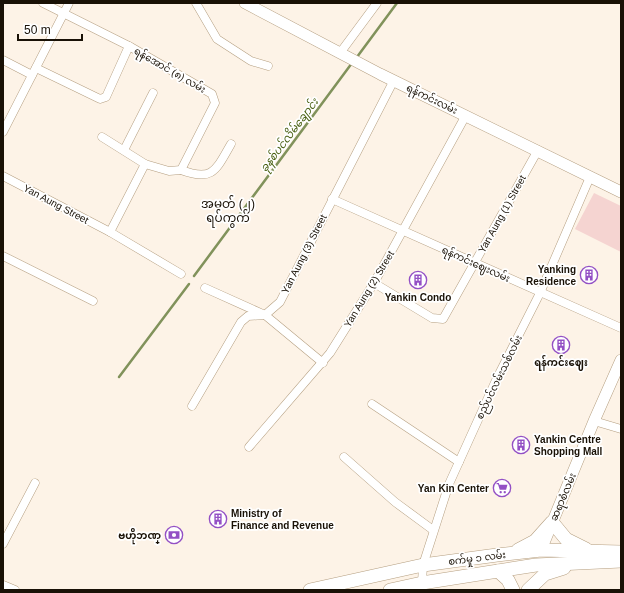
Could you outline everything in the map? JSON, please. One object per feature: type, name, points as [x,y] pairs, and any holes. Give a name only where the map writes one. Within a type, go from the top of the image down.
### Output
[{"type":"main road","name":"ရန်ကင်းလမ်း","points":[[245,3],[353,60],[621,192]]},
{"type":"main road","name":"ဆရာစံလမ်း","points":[[523,590],[536,565],[552,522],[621,360]]},
{"type":"main road","points":[[497,555],[521,548],[536,541],[552,522],[566,540],[593,557],[621,561]]},
{"type":"main road","name":"စက်မှု ၁ လမ်း","points":[[310,590],[417,566],[497,555],[541,550],[593,557]]},
{"type":"main road","points":[[528,590],[545,574],[593,557],[621,552]]},
{"type":"main road","name":"စက်မှု ၁ လမ်း","points":[[390,590],[422,583],[593,557]]},
{"type":"main road","points":[[498,571],[508,580],[513,590]]},
{"type":"street","name":"ရန်အောင် (၈) လမ်း","points":[[43,3],[129,46],[212,94],[215,103],[181,170]]},
{"type":"street","points":[[3,132],[69,3]]},
{"type":"street","points":[[196,3],[217,40],[251,61],[268,66]]},
{"type":"street","points":[[340,53],[378,3]]},
{"type":"street","points":[[36,68],[100,99],[103,99],[106,97],[129,46]]},
{"type":"street","points":[[3,60],[32,76]]},
{"type":"street","name":"Yan Aung (3) Street","points":[[265,315],[280,302],[394,80]]},
{"type":"street","points":[[124,150],[153,93]]},
{"type":"street","name":"Yan Aung (2) Street","points":[[249,447],[323,363],[374,283],[466,115]]},
{"type":"street","points":[[102,137],[145,164],[169,171],[181,170],[194,175],[207,175],[217,169],[231,144]]},
{"type":"street","name":"Yan Aung (1) Street","points":[[374,283],[432,318],[443,319],[538,150]]},
{"type":"street","points":[[110,232],[145,164]]},
{"type":"street","name":"Yan Aung Street","points":[[3,176],[110,232],[181,274]]},
{"type":"street","name":"စည်ပင်လမ်းသစ်လမ်း","points":[[422,583],[417,566],[433,530],[459,462],[502,367],[540,293],[590,177]]},
{"type":"street","name":"ရန်ကင်းဈေးလမ်း","points":[[332,199],[474,264],[621,328]]},
{"type":"street","points":[[3,256],[93,301]]},
{"type":"street","points":[[205,288],[265,315],[323,363]]},
{"type":"street","points":[[192,406],[241,322],[248,316],[265,315]]},
{"type":"street","points":[[372,404],[459,462]]},
{"type":"street","points":[[594,421],[621,429]]},
{"type":"street","points":[[344,457],[395,502],[433,530]]},
{"type":"street","points":[[3,544],[35,483]]},
{"type":"street","points":[[3,584],[14,590]]},
{"type":"shaded area","points":[[594,193],[621,206],[621,252],[575,229]]},
{"type":"waterway","name":"ခုနစ်ပင်လိမ်ချောင်း","points":[[357,57],[397,3]]},
{"type":"waterway","name":"ခုနစ်ပင်လိမ်ချောင်း","points":[[194,276],[352,63]]},
{"type":"waterway","name":"ခုနစ်ပင်လိမ်ချောင်း","points":[[119,377],[189,284]]},
{"type":"place","name":"Yanking Residence","points":[[589,275]]},
{"type":"place","name":"Yankin Condo","points":[[418,280]]},
{"type":"place","name":"ရန်ကင်းဈေး","points":[[561,345]]},
{"type":"place","name":"Yankin Centre Shopping Mall","points":[[521,445]]},
{"type":"place","name":"Yan Kin Center","points":[[502,488]]},
{"type":"place","name":"Ministry of Finance and Revenue","points":[[218,519]]},
{"type":"place","name":"ဗဟိုဘဏ္","points":[[174,535]]},
{"type":"district","name":"အမှတ် (၂) ရပ်ကွက်","points":[[228,211]]}]
